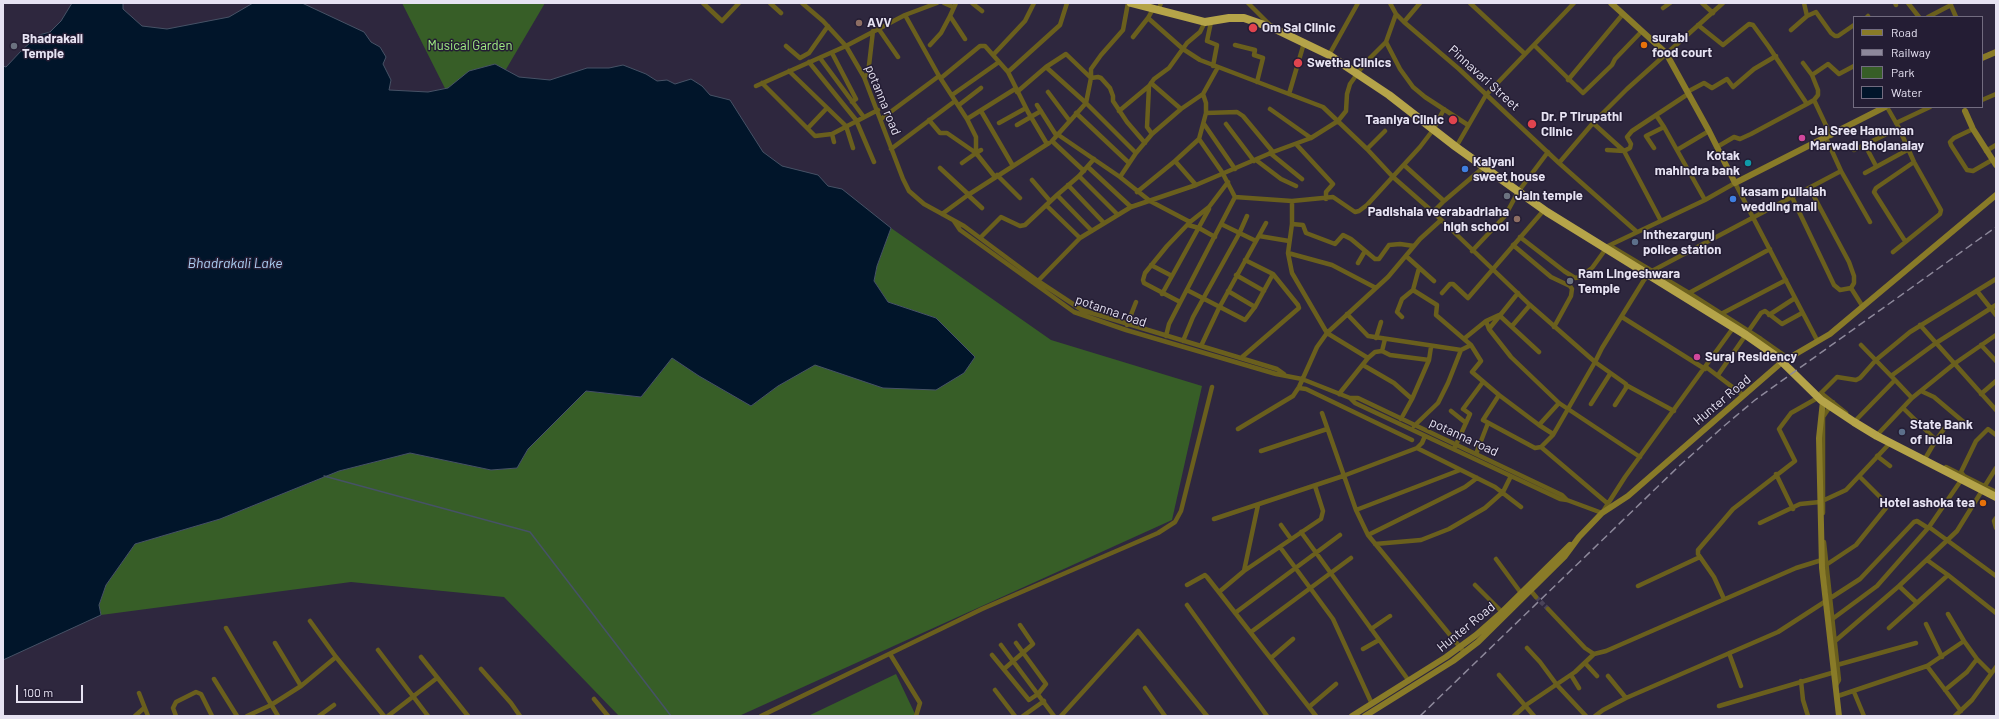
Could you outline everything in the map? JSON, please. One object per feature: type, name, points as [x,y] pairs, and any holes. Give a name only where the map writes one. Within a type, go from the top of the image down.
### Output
[{"type":"highway","points":[[1130,3],[1157,8],[1208,22],[1229,18],[1244,18],[1273,28],[1329,55],[1388,95],[1456,147],[1546,211],[1746,335],[1776,356],[1822,397],[1877,436],[1996,497]]},
{"type":"street","points":[[703,3],[722,20],[739,3]]},
{"type":"street","points":[[770,3],[781,13]]},
{"type":"street","name":"potanna road","points":[[802,3],[828,26],[846,46],[864,77],[878,110],[903,179],[909,191],[924,204],[980,238],[1067,308],[1080,315],[1276,374],[1285,374]]},
{"type":"street","points":[[918,9],[919,3]]},
{"type":"street","points":[[756,86],[832,53],[878,28],[918,9],[937,3]]},
{"type":"street","points":[[930,45],[941,33],[954,5],[944,3]]},
{"type":"street","points":[[972,3],[982,11]]},
{"type":"street","points":[[994,54],[1025,21],[1034,3]]},
{"type":"street","points":[[1008,72],[1060,25],[1067,3]]},
{"type":"street","points":[[942,214],[968,194],[1047,144],[1086,103],[1091,78],[1091,69],[1123,30],[1130,3]]},
{"type":"street","points":[[1248,3],[1273,28]]},
{"type":"street","points":[[1329,55],[1358,3]]},
{"type":"street","name":"Pinnavari Street","points":[[1390,3],[1396,14],[1404,22],[1637,232]]},
{"type":"street","points":[[1404,22],[1420,3]]},
{"type":"street","points":[[1470,3],[1525,54]]},
{"type":"street","points":[[1456,147],[1486,95],[1574,3]]},
{"type":"street","points":[[1611,3],[1666,53],[1709,131],[1817,340]]},
{"type":"street","points":[[1663,8],[1670,3]]},
{"type":"street","points":[[1702,3],[1713,13]]},
{"type":"street","points":[[1559,163],[1593,123],[1666,53],[1723,3]]},
{"type":"street","points":[[1804,3],[1807,16]]},
{"type":"street","points":[[1908,3],[1918,16]]},
{"type":"street","points":[[1930,16],[1950,4],[1956,16]]},
{"type":"street","points":[[1132,37],[1157,8]]},
{"type":"street","points":[[1791,30],[1807,16],[1816,12],[1831,33],[1835,36],[1838,36],[1853,26]]},
{"type":"street","points":[[1036,283],[1080,238],[1131,207],[1196,185],[1222,172],[1234,169],[1272,152],[1311,138],[1338,121],[1346,110],[1347,94],[1350,84],[1365,63],[1386,42],[1396,14]]},
{"type":"street","points":[[1568,80],[1623,14]]},
{"type":"street","points":[[905,15],[940,77],[968,119],[976,137],[976,153]]},
{"type":"street","points":[[950,16],[965,38]]},
{"type":"street","points":[[1148,18],[1184,49],[1200,60],[1322,107],[1367,149],[1393,178],[1433,212],[1472,251],[1554,327],[1610,374],[1626,385],[1674,411]]},
{"type":"street","points":[[1119,111],[1169,68],[1192,38],[1200,32],[1208,22]]},
{"type":"street","points":[[1120,177],[1136,153],[1152,134],[1181,109],[1203,94],[1216,66],[1217,44],[1207,41],[1208,22]]},
{"type":"street","points":[[1698,25],[1723,45],[1748,25],[1753,25],[1776,56],[1807,104]]},
{"type":"street","points":[[786,46],[800,58],[809,53],[828,26]]},
{"type":"street","points":[[878,28],[898,56]]},
{"type":"street","points":[[864,77],[868,74],[870,46],[873,31]]},
{"type":"street","points":[[1534,45],[1568,80],[1583,93],[1612,65],[1615,59],[1642,31]]},
{"type":"street","points":[[1386,42],[1400,69],[1414,87],[1433,103],[1444,108],[1468,125]]},
{"type":"street","points":[[1289,94],[1304,43]]},
{"type":"street","points":[[881,119],[982,45],[994,54],[1008,72],[1016,90],[1047,144]]},
{"type":"street","points":[[1235,45],[1255,50],[1254,55],[1263,58],[1257,82]]},
{"type":"street","points":[[1983,58],[1996,52]]},
{"type":"street","points":[[832,53],[856,98],[852,102]]},
{"type":"street","points":[[968,119],[1016,90],[1066,54],[1091,78]]},
{"type":"street","points":[[1607,150],[1624,151],[1630,148],[1631,144],[1628,135],[1704,83],[1712,88],[1728,79],[1733,87],[1754,69],[1776,56]]},
{"type":"street","points":[[820,58],[863,116]]},
{"type":"street","points":[[809,62],[856,120],[874,162]]},
{"type":"street","points":[[952,94],[999,62]]},
{"type":"street","points":[[1717,147],[1734,137],[1740,139],[1751,134],[1814,100],[1818,95],[1818,90],[1812,75],[1803,63]]},
{"type":"street","points":[[1812,75],[1828,64],[1839,74],[1853,67]]},
{"type":"street","points":[[1046,67],[1086,103],[1136,153]]},
{"type":"street","points":[[789,71],[846,126],[853,148]]},
{"type":"street","points":[[1091,78],[1098,76],[1110,88],[1113,101],[1119,111],[1145,143]]},
{"type":"street","points":[[762,83],[815,136],[832,134],[863,116],[878,110]]},
{"type":"street","points":[[1150,85],[1181,109]]},
{"type":"street","points":[[1150,85],[1147,127],[1152,134]]},
{"type":"street","points":[[891,149],[929,120],[981,88]]},
{"type":"street","points":[[1048,92],[1069,120]]},
{"type":"street","points":[[1137,192],[1176,161],[1199,140],[1206,114],[1206,103],[1203,94]]},
{"type":"street","points":[[1983,100],[1996,94]]},
{"type":"street","points":[[1814,100],[1841,171],[1870,222]]},
{"type":"street","points":[[1037,105],[1056,134],[1120,177],[1150,201],[1216,237]]},
{"type":"street","points":[[808,128],[827,108]]},
{"type":"street","points":[[999,123],[1026,108]]},
{"type":"street","points":[[1235,197],[1292,201],[1326,199],[1333,197],[1355,212],[1359,211],[1393,178],[1433,130],[1444,108]]},
{"type":"street","points":[[1520,237],[1575,278],[1584,276],[1608,246],[1705,200],[1735,183],[1884,108]]},
{"type":"street","points":[[1887,108],[1899,128],[1914,162],[1941,210],[1940,214],[1893,252]]},
{"type":"street","points":[[1896,123],[1928,108]]},
{"type":"street","points":[[1964,108],[1973,129],[1994,163],[1973,171],[1967,170],[1951,146],[1951,140],[1973,129]]},
{"type":"street","points":[[1270,109],[1311,138]]},
{"type":"street","points":[[981,111],[1013,166]]},
{"type":"street","points":[[1017,125],[1041,111]]},
{"type":"street","points":[[1206,114],[1237,112],[1243,116],[1272,152],[1302,179]]},
{"type":"street","points":[[1076,113],[1118,155],[1129,163]]},
{"type":"street","points":[[1656,115],[1705,200]]},
{"type":"street","points":[[929,120],[940,133],[947,132],[976,153],[996,176],[1020,198]]},
{"type":"street","points":[[1593,123],[1624,151],[1661,220]]},
{"type":"street","points":[[1204,124],[1234,169]]},
{"type":"street","points":[[1226,124],[1255,160],[1281,179],[1296,186]]},
{"type":"street","points":[[1654,148],[1646,136],[1664,127]]},
{"type":"street","points":[[1854,150],[1899,128]]},
{"type":"street","points":[[1367,149],[1385,131]]},
{"type":"street","points":[[1677,150],[1709,131]]},
{"type":"street","points":[[832,134],[834,142]]},
{"type":"street","points":[[1052,140],[1084,171]]},
{"type":"street","points":[[1199,140],[1222,172],[1235,197]]},
{"type":"street","points":[[1296,144],[1333,184],[1326,192],[1326,199]]},
{"type":"street","points":[[1865,145],[1876,166]]},
{"type":"street","points":[[1986,151],[1996,145]]},
{"type":"street","points":[[1865,173],[1909,149]]},
{"type":"street","points":[[962,163],[981,150]]},
{"type":"street","points":[[1472,251],[1505,216],[1518,192],[1548,152]]},
{"type":"street","points":[[980,238],[1002,217],[1020,226],[1025,225],[1079,176],[1094,159]]},
{"type":"street","points":[[1176,161],[1196,185]]},
{"type":"street","points":[[1905,241],[1874,192],[1876,188],[1914,162]]},
{"type":"street","points":[[1404,165],[1444,201]]},
{"type":"street","points":[[1088,167],[1131,207]]},
{"type":"street","points":[[1433,212],[1484,167]]},
{"type":"street","points":[[940,168],[982,208]]},
{"type":"street","points":[[1541,448],[1554,434],[1602,348],[1644,280],[1652,271],[1810,189],[1841,171]]},
{"type":"street","points":[[1079,176],[1118,215]]},
{"type":"street","points":[[1032,180],[1048,203],[1080,238]]},
{"type":"street","points":[[1162,294],[1210,208],[1228,182]]},
{"type":"street","points":[[1068,185],[1104,224]]},
{"type":"street","points":[[1810,189],[1849,262],[1854,276],[1852,288],[1863,307]]},
{"type":"street","points":[[1057,195],[1092,231]]},
{"type":"street","name":"Hunter Road","points":[[1365,716],[1487,634],[1565,556],[1579,537],[1600,515],[1628,496],[1743,395],[1788,358],[1817,340],[1826,337],[1996,195]]},
{"type":"street","points":[[1166,336],[1169,324],[1216,237],[1235,197]]},
{"type":"street","points":[[1792,197],[1834,285],[1840,290],[1852,288]]},
{"type":"street","points":[[1292,201],[1292,224],[1288,253],[1292,273],[1327,333],[1368,358]]},
{"type":"street","points":[[1180,302],[1162,294],[1144,283],[1143,280],[1151,265],[1188,222],[1210,208]]},
{"type":"street","points":[[1442,293],[1450,284],[1453,284],[1468,298],[1520,237],[1546,211]]},
{"type":"street","points":[[1183,341],[1186,331],[1239,234],[1247,216]]},
{"type":"street","points":[[1238,429],[1288,401],[1300,385],[1317,347],[1327,333],[1376,288],[1414,246],[1441,220]]},
{"type":"street","name":"potanna road","points":[[954,221],[960,230],[1036,283],[1082,310],[1127,325],[1277,369],[1300,385],[1350,398],[1358,398],[1454,447],[1509,479],[1560,499],[1567,500],[1600,515]]},
{"type":"street","points":[[1201,346],[1236,275],[1266,223]]},
{"type":"street","points":[[1221,224],[1256,241]]},
{"type":"street","points":[[1292,224],[1303,225],[1306,233],[1335,244],[1343,235],[1351,239],[1377,260],[1389,245],[1400,244],[1414,246]]},
{"type":"street","points":[[1259,236],[1290,241]]},
{"type":"street","points":[[1513,245],[1551,276],[1570,286],[1572,290],[1571,296],[1554,327]]},
{"type":"street","points":[[1608,246],[1689,293],[1788,358]]},
{"type":"street","points":[[1689,293],[1770,249]]},
{"type":"street","points":[[1358,263],[1366,251]]},
{"type":"street","points":[[1288,253],[1332,265],[1376,288]]},
{"type":"street","points":[[1406,256],[1434,281]]},
{"type":"street","points":[[1241,358],[1299,308],[1273,274],[1245,260]]},
{"type":"street","points":[[1151,265],[1172,276]]},
{"type":"street","points":[[1402,317],[1397,312],[1402,299],[1413,290],[1419,268]]},
{"type":"street","points":[[1188,290],[1219,308],[1245,320],[1255,307],[1273,274]]},
{"type":"street","points":[[1236,275],[1264,291]]},
{"type":"street","points":[[1724,599],[1714,577],[1700,557],[1698,550],[1732,509],[1795,461],[1779,429],[1795,409],[1816,400],[1821,396],[1822,397],[1837,377],[1856,380],[1860,378],[1876,360],[1920,325],[1996,279]]},
{"type":"street","points":[[1721,314],[1786,280]]},
{"type":"street","points":[[1413,290],[1437,305],[1436,315],[1465,338],[1471,345],[1481,361],[1472,372],[1499,395],[1539,425],[1554,434]]},
{"type":"street","points":[[1228,291],[1255,307]]},
{"type":"street","points":[[1977,291],[1996,315]]},
{"type":"street","points":[[1489,329],[1518,293]]},
{"type":"street","points":[[1769,315],[1795,298]]},
{"type":"street","points":[[1127,325],[1136,302]]},
{"type":"street","points":[[1512,326],[1530,305]]},
{"type":"street","points":[[1891,376],[1936,343],[1996,305]]},
{"type":"street","points":[[1718,375],[1761,313],[1765,311],[1782,324],[1802,313]]},
{"type":"street","points":[[1347,314],[1368,336],[1431,347],[1461,350],[1471,345]]},
{"type":"street","points":[[1465,338],[1486,321],[1499,315]]},
{"type":"street","points":[[1499,315],[1539,352]]},
{"type":"street","points":[[1622,317],[1718,375],[1743,395]]},
{"type":"street","points":[[1486,321],[1489,329],[1511,357],[1560,403],[1640,457]]},
{"type":"street","points":[[1376,338],[1382,322]]},
{"type":"street","points":[[1600,515],[1736,324]]},
{"type":"street","points":[[1920,325],[1996,410]]},
{"type":"street","points":[[1878,434],[1912,398],[1954,364],[1996,335]]},
{"type":"street","points":[[1382,351],[1385,339]]},
{"type":"street","points":[[1861,344],[1912,398]]},
{"type":"street","points":[[1981,345],[1996,362]]},
{"type":"street","points":[[1401,419],[1412,399],[1429,360],[1431,347]]},
{"type":"street","points":[[1414,426],[1438,403],[1448,383],[1461,350]]},
{"type":"street","points":[[1339,394],[1368,358],[1375,352],[1382,351],[1390,355],[1429,360]]},
{"type":"street","points":[[1363,365],[1394,383],[1412,399]]},
{"type":"street","points":[[1591,404],[1610,374]]},
{"type":"street","points":[[1856,420],[1895,380]]},
{"type":"street","points":[[1981,394],[1996,381]]},
{"type":"street","points":[[1454,447],[1470,414],[1464,409],[1483,382]]},
{"type":"street","points":[[1300,385],[1412,440]]},
{"type":"street","points":[[1614,405],[1626,385]]},
{"type":"street","points":[[761,716],[989,606],[1158,533],[1175,522],[1182,511],[1212,387]]},
{"type":"street","points":[[1921,391],[1934,397],[1966,424]]},
{"type":"street","points":[[1499,395],[1483,420],[1535,448],[1541,448],[1607,504]]},
{"type":"street","points":[[1822,397],[1833,402],[1856,420],[1878,434],[1893,440],[1996,492]]},
{"type":"street","points":[[1822,397],[1819,438],[1822,560],[1839,716]]},
{"type":"street","name":"potanna road","points":[[1350,398],[1355,403],[1424,439],[1476,454],[1562,495],[1567,500]]},
{"type":"street","points":[[1833,402],[1823,417],[1825,559],[1839,680],[1836,685]]},
{"type":"street","points":[[1539,425],[1560,403]]},
{"type":"street","points":[[1903,408],[1936,440]]},
{"type":"street","points":[[1451,411],[1466,423]]},
{"type":"street","points":[[1322,413],[1343,476],[1356,510],[1368,535],[1462,650]]},
{"type":"street","points":[[1476,454],[1488,423]]},
{"type":"street","points":[[1926,457],[1947,424]]},
{"type":"street","points":[[1262,451],[1327,429]]},
{"type":"street","points":[[1964,476],[1961,472],[1976,441],[1988,429],[1996,435]]},
{"type":"street","points":[[1214,519],[1343,476],[1416,448],[1424,439]]},
{"type":"street","points":[[1760,523],[1793,509],[1800,504],[1814,503],[1824,500],[1846,490],[1893,440]]},
{"type":"street","points":[[1416,448],[1503,492],[1521,507]]},
{"type":"street","points":[[1877,456],[1890,466]]},
{"type":"street","points":[[1834,642],[1899,586],[1957,530],[1996,468]]},
{"type":"street","points":[[1356,510],[1460,470]]},
{"type":"street","points":[[1776,474],[1793,509]]},
{"type":"street","points":[[1826,565],[1856,545],[1886,508],[1886,503],[1859,476]]},
{"type":"street","points":[[1831,620],[1877,586],[1928,528],[1964,476]]},
{"type":"street","points":[[1368,535],[1465,487],[1477,478]]},
{"type":"street","points":[[1375,544],[1421,540],[1465,521],[1485,508],[1503,492],[1509,479]]},
{"type":"street","points":[[1219,592],[1244,571],[1323,516],[1323,511],[1315,486]]},
{"type":"street","points":[[1244,571],[1258,505]]},
{"type":"street","points":[[1996,518],[1994,522],[1996,528]]},
{"type":"street","points":[[1595,716],[1626,698],[1778,632],[1860,579],[1914,522],[1917,521],[1947,540],[1996,576]]},
{"type":"street","points":[[1281,525],[1291,539]]},
{"type":"street","points":[[1301,532],[1409,681]]},
{"type":"street","points":[[1235,612],[1340,535]]},
{"type":"street","name":"Hunter Road","points":[[1352,716],[1462,650],[1579,537]]},
{"type":"street","points":[[1280,547],[1339,629],[1372,704]]},
{"type":"street","points":[[1638,586],[1700,557]]},
{"type":"street","points":[[1252,632],[1351,558]]},
{"type":"street","points":[[1496,559],[1521,593]]},
{"type":"street","points":[[1514,716],[1526,705],[1571,675],[1594,654],[1796,568],[1825,559]]},
{"type":"street","points":[[1926,560],[1948,575],[1996,613]]},
{"type":"street","points":[[1187,585],[1205,575],[1252,632],[1316,716]]},
{"type":"street","points":[[1889,628],[1948,575]]},
{"type":"street","points":[[1475,585],[1502,612]]},
{"type":"street","points":[[1899,586],[1917,603]]},
{"type":"street","points":[[1531,591],[1536,597]]},
{"type":"street","points":[[1187,605],[1267,716]]},
{"type":"street","points":[[1548,609],[1585,648],[1594,654]]},
{"type":"street","points":[[1948,614],[1977,659],[1991,673]]},
{"type":"street","points":[[1371,629],[1390,616]]},
{"type":"street","points":[[310,621],[336,657],[384,716]]},
{"type":"street","points":[[1926,624],[1942,657]]},
{"type":"street","points":[[1004,669],[1024,654],[1033,644],[1020,625]]},
{"type":"street","points":[[226,628],[278,716]]},
{"type":"street","points":[[1061,716],[1138,631],[1207,716]]},
{"type":"street","points":[[1271,658],[1293,639]]},
{"type":"street","points":[[1363,649],[1379,640]]},
{"type":"street","points":[[1838,696],[1854,692],[1927,666],[1964,641]]},
{"type":"street","points":[[275,643],[301,686]]},
{"type":"street","points":[[992,655],[1028,700],[1038,694],[1046,684],[1016,643]]},
{"type":"street","points":[[1837,665],[1916,643]]},
{"type":"street","points":[[1001,645],[1054,716]]},
{"type":"street","points":[[1526,648],[1540,662],[1557,685],[1586,716]]},
{"type":"street","points":[[378,650],[428,716]]},
{"type":"street","points":[[1729,653],[1741,686]]},
{"type":"street","points":[[890,654],[920,703],[916,716]]},
{"type":"street","points":[[247,716],[271,706],[301,686],[336,657]]},
{"type":"street","points":[[421,657],[468,716]]},
{"type":"street","points":[[1945,690],[1967,672],[1977,659]]},
{"type":"street","points":[[1585,663],[1597,676]]},
{"type":"street","points":[[1927,666],[1961,711]]},
{"type":"street","points":[[1955,716],[1972,700],[1996,667]]},
{"type":"street","points":[[480,669],[511,703],[520,716]]},
{"type":"street","points":[[1499,675],[1534,716]]},
{"type":"street","points":[[1571,675],[1579,688]]},
{"type":"street","points":[[1718,706],[1801,681],[1835,675]]},
{"type":"street","points":[[1608,676],[1626,698]]},
{"type":"street","points":[[388,716],[437,678]]},
{"type":"street","points":[[214,679],[237,716]]},
{"type":"street","points":[[1801,681],[1803,700],[1808,716]]},
{"type":"street","points":[[1309,708],[1336,684]]},
{"type":"street","points":[[1145,688],[1165,716]]},
{"type":"street","points":[[995,690],[1014,716]]},
{"type":"street","points":[[176,716],[173,708],[176,702],[196,692],[201,694],[212,716]]},
{"type":"street","points":[[1854,692],[1864,716]]},
{"type":"street","points":[[139,693],[148,716]]},
{"type":"street","points":[[594,698],[608,716]]},
{"type":"street","points":[[1023,716],[1044,702]]},
{"type":"street","points":[[319,716],[334,705]]},
{"type":"street","points":[[135,716],[144,708]]},
{"type":"green space","name":"Musical Garden","points":[[402,3],[545,3],[468,134]]},
{"type":"green space","points":[[891,228],[1051,340],[1202,386],[1172,520],[739,716],[619,716],[504,597],[351,582],[101,615],[99,605],[106,585],[135,544],[220,519],[339,471],[410,453],[491,470],[517,468],[528,449],[586,391],[641,397],[672,358],[699,376],[751,406],[778,386],[815,364],[883,388],[975,357],[936,318],[888,302],[874,281],[877,266]]},
{"type":"green space","points":[[896,674],[916,716],[808,716]]},
{"type":"water","name":"Bhadrakali Lake","points":[[72,3],[123,3],[123,9],[142,26],[167,29],[229,17],[253,3],[302,3],[364,32],[371,42],[380,47],[386,57],[383,64],[391,80],[389,90],[428,92],[448,88],[469,71],[495,64],[519,77],[550,80],[587,68],[609,68],[623,65],[646,74],[657,81],[667,80],[675,84],[691,79],[702,86],[710,95],[730,100],[763,152],[782,166],[818,175],[828,186],[842,189],[891,228],[877,266],[874,281],[888,302],[936,318],[975,357],[964,373],[936,390],[883,388],[815,365],[778,386],[751,406],[699,376],[672,358],[641,397],[586,391],[528,449],[517,468],[491,470],[410,453],[339,471],[220,519],[135,544],[106,585],[99,605],[101,615],[3,660],[3,66],[6,67],[39,35],[50,32],[61,21]]},
{"type":"waterway","points":[[324,476],[530,532],[671,716]]},
{"type":"tunnel","points":[[1536,597],[1548,609]]},
{"type":"railway","points":[[1420,716],[1677,468],[1724,426],[1755,400],[1996,227]]},
{"type":"place","name":"AVV","points":[[859,23]]},
{"type":"place","name":"Om Sai Clinic","points":[[1253,28]]},
{"type":"place","name":"surabi food court","points":[[1644,45]]},
{"type":"place","name":"Bhadrakali Temple","points":[[14,46]]},
{"type":"place","name":"Swetha Clinics","points":[[1298,63]]},
{"type":"place","name":"Taaniya Clinic","points":[[1453,120]]},
{"type":"place","name":"Dr. P Tirupathi Clinic","points":[[1532,124]]},
{"type":"place","name":"Jai Sree Hanuman Marwadi Bhojanalay","points":[[1802,138]]},
{"type":"place","name":"Kotak mahindra bank","points":[[1748,163]]},
{"type":"place","name":"Kalyani sweet house","points":[[1465,169]]},
{"type":"place","name":"Jain temple","points":[[1507,196]]},
{"type":"place","name":"kasam pullaiah wedding mall","points":[[1733,199]]},
{"type":"place","name":"Padishala veerabadriaha high school","points":[[1517,219]]},
{"type":"place","name":"inthezargunj police station","points":[[1635,242]]},
{"type":"place","name":"Ram Lingeshwara Temple","points":[[1570,281]]},
{"type":"place","name":"Suraj Residency","points":[[1697,357]]},
{"type":"place","name":"State Bank of India","points":[[1902,432]]},
{"type":"place","name":"Hotel ashoka tea","points":[[1983,503]]}]
